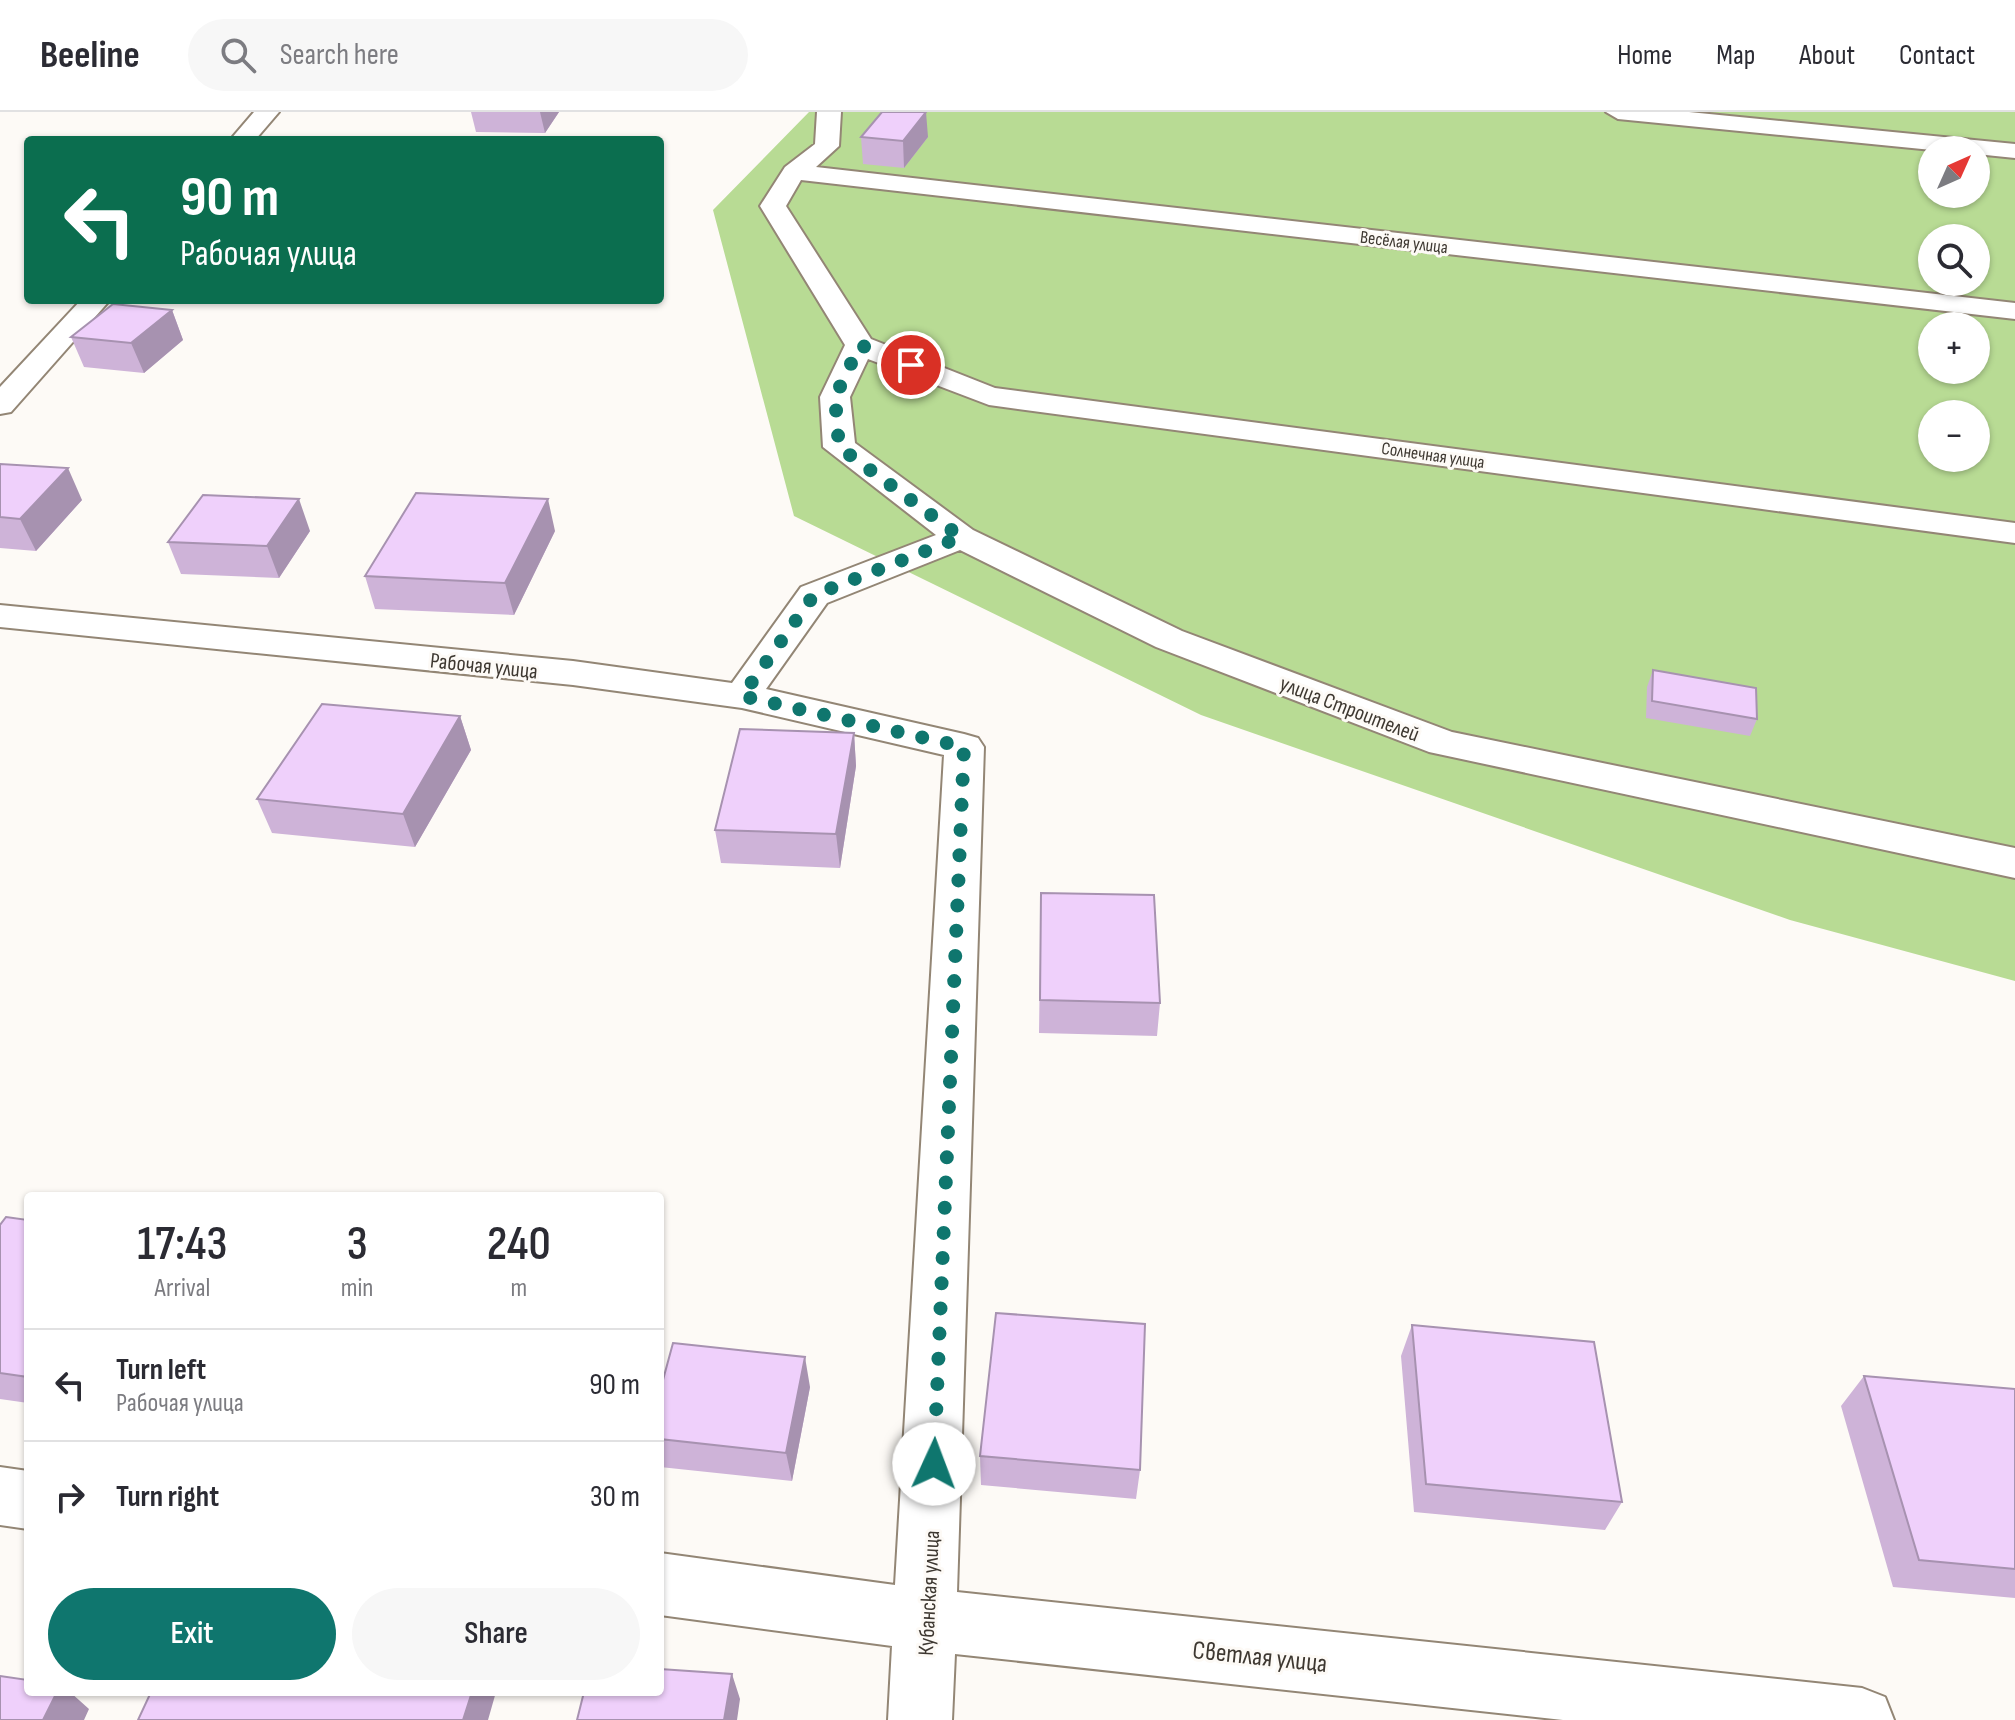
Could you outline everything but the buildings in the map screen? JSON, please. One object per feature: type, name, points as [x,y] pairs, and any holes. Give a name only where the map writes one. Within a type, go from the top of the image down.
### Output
[{"type":"street","points":[[246,136],[267,112]]},
{"type":"street","points":[[829,112],[827,146],[794,172],[773,206],[860,345]]},
{"type":"street","points":[[1618,112],[2015,151]]},
{"type":"street","name":"Весёлая улица","points":[[794,172],[2015,311]]},
{"type":"street","points":[[0,405],[92,304]]},
{"type":"street","name":"Солнечная улица","points":[[860,345],[989,396],[2015,533]]},
{"type":"street","name":"улица Строителей","points":[[860,345],[835,397],[839,447],[961,537],[1169,639],[1443,743],[2015,863]]},
{"type":"street","points":[[742,696],[814,595],[961,537]]},
{"type":"street","name":"Рабочая улица","points":[[0,616],[573,673],[742,696],[964,747]]},
{"type":"street","name":"Кубанская улица","points":[[920,1720],[927,1620],[964,747]]},
{"type":"street","points":[[0,1496],[24,1499]]},
{"type":"street","name":"Светлая улица","points":[[664,1585],[927,1620],[1862,1720]]},
{"type":"green space","points":[[809,112],[2015,112],[2015,981],[1790,920],[1201,715],[794,516],[713,210]]},
{"type":"route","points":[[911,365],[860,345],[835,397],[839,447],[961,537],[814,595],[742,696],[964,747],[934,1464]]}]
